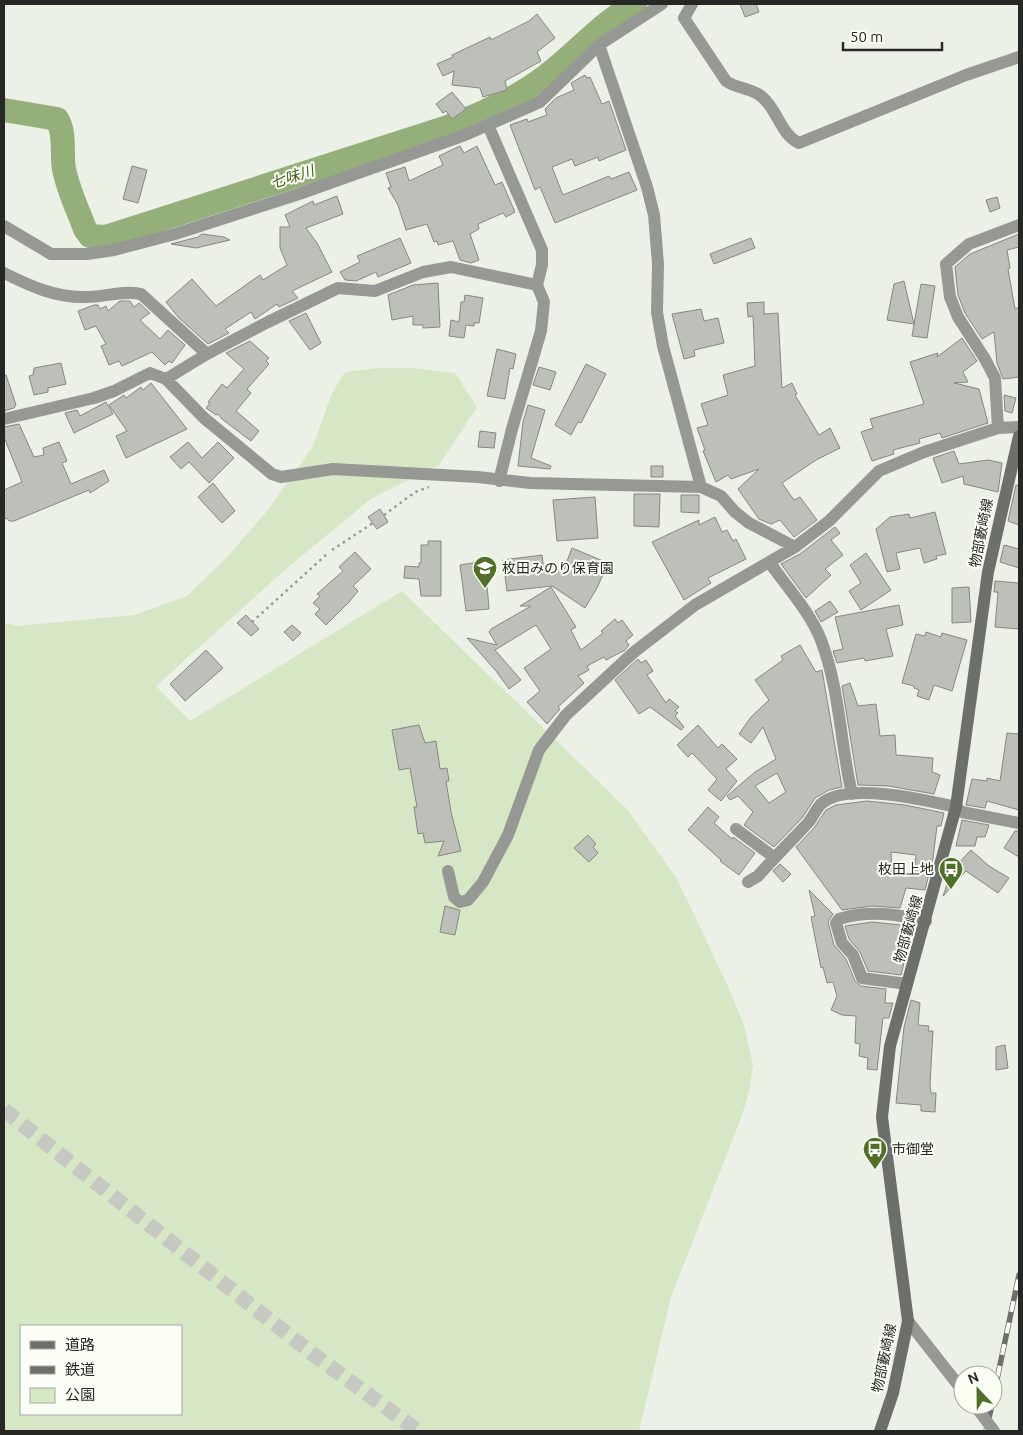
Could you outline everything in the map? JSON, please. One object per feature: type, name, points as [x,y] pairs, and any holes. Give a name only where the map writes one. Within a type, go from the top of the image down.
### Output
[{"type":"main road","name":"物部藪崎線","points":[[880,1431],[893,1393],[908,1321],[882,1117],[890,1046],[926,922],[956,807],[988,572],[1019,436]]},
{"type":"street","points":[[4,226],[51,254],[87,254],[114,250],[175,234],[298,194],[488,125],[540,102],[599,45],[662,4]]},
{"type":"street","points":[[692,4],[684,18],[726,81],[735,87],[757,93],[764,98],[790,139],[799,143],[966,75],[1019,58]]},
{"type":"street","points":[[599,45],[647,187],[654,215],[658,264],[658,312],[664,346],[701,487]]},
{"type":"street","points":[[488,125],[542,250],[537,286],[544,302],[541,332],[512,429],[499,481]]},
{"type":"street","points":[[998,428],[995,378],[958,317],[950,297],[946,264],[969,244],[1019,225]]},
{"type":"street","points":[[166,379],[208,354],[338,288],[375,291],[423,272],[451,267],[537,286]]},
{"type":"street","points":[[4,272],[34,288],[61,295],[86,297],[132,292],[141,294],[208,354]]},
{"type":"street","points":[[4,419],[94,398],[114,391],[150,373],[166,379],[204,418],[272,474],[281,477],[333,469],[478,477],[499,481],[701,487],[721,496],[735,512],[749,523],[795,547]]},
{"type":"street","points":[[448,871],[454,897],[460,902],[468,900],[483,882],[508,835],[539,750],[566,714],[634,652],[695,605],[795,547],[829,521],[879,471],[924,452],[998,428],[1019,427]]},
{"type":"street","points":[[770,562],[820,638],[838,699],[847,774],[852,794]]},
{"type":"street","points":[[748,882],[758,876],[775,858],[809,821],[822,803],[852,794],[894,794],[956,807],[962,812],[1019,823]]},
{"type":"street","points":[[736,829],[775,858]]},
{"type":"street","points":[[907,984],[862,978],[853,955],[842,943],[836,923],[839,919],[848,916],[886,913],[926,922]]},
{"type":"street","points":[[908,1321],[953,1378]]},
{"type":"street","points":[[981,1415],[994,1431]]},
{"type":"path","points":[[384,515],[415,492],[438,486]]},
{"type":"path","points":[[332,550],[372,523]]},
{"type":"path","points":[[252,622],[327,554]]},
{"type":"green space","points":[[378,368],[412,368],[455,373],[477,407],[439,465],[372,498],[286,569],[156,686],[190,721],[402,591],[627,809],[676,877],[727,984],[744,1025],[753,1065],[749,1092],[741,1118],[671,1297],[639,1431],[4,1431],[4,623],[17,626],[134,615],[187,596],[228,556],[268,510],[313,446],[332,393],[345,372]]},
{"type":"building","points":[[740,4],[756,4],[759,12],[745,17]]},
{"type":"building","points":[[537,14],[555,38],[537,52],[541,61],[505,81],[507,90],[483,97],[480,88],[452,85],[454,71],[443,76],[437,64],[490,37],[491,40],[529,21]]},
{"type":"building","points":[[585,75],[587,78],[590,77],[602,104],[609,101],[626,150],[599,161],[598,157],[575,166],[572,159],[552,167],[563,195],[609,176],[611,179],[629,172],[637,190],[555,223],[540,187],[535,190],[510,125],[527,119],[528,122],[547,115],[545,109],[556,98],[574,90],[571,83]]},
{"type":"building","points":[[452,92],[466,109],[452,119],[446,111],[443,113],[436,104]]},
{"type":"building","points":[[460,146],[464,153],[477,146],[495,185],[502,182],[515,212],[506,217],[503,213],[478,224],[479,229],[470,234],[479,260],[471,263],[460,260],[453,241],[438,245],[437,241],[434,242],[427,224],[406,230],[398,205],[388,188],[391,187],[386,173],[405,167],[409,181],[443,165],[439,156]]},
{"type":"building","points":[[132,166],[147,170],[138,203],[123,199]]},
{"type":"building","points":[[337,196],[343,214],[306,228],[317,243],[332,272],[292,291],[298,298],[279,307],[277,304],[255,319],[251,312],[225,329],[229,333],[208,344],[179,318],[166,302],[192,279],[216,306],[260,275],[263,280],[287,265],[280,248],[280,227],[290,227],[285,215],[313,201],[314,205]]},
{"type":"building","points":[[997,197],[1000,208],[990,212],[986,200]]},
{"type":"building","points":[[202,234],[224,237],[230,240],[196,248],[171,244],[198,237]]},
{"type":"building","points":[[1019,234],[1019,247],[1007,250],[1010,268],[1008,269],[1015,309],[1019,307],[1019,377],[1003,379],[997,363],[994,332],[982,339],[965,313],[958,295],[955,267],[970,254]]},
{"type":"building","points":[[400,238],[411,263],[378,277],[376,272],[356,281],[345,280],[340,272],[360,262],[357,256]]},
{"type":"building","points":[[751,238],[755,248],[714,264],[710,254]]},
{"type":"building","points":[[904,281],[914,324],[887,320],[894,284]]},
{"type":"building","points":[[438,283],[440,327],[423,328],[423,325],[413,325],[413,316],[392,320],[388,295],[413,285]]},
{"type":"building","points":[[921,284],[935,286],[927,338],[912,336]]},
{"type":"building","points":[[465,295],[483,298],[479,323],[474,323],[474,326],[466,325],[464,338],[449,336],[451,320],[459,322],[461,302],[464,302]]},
{"type":"building","points":[[120,301],[130,301],[134,307],[139,303],[150,313],[140,320],[160,339],[168,330],[185,345],[172,363],[169,361],[165,365],[152,352],[122,366],[119,361],[109,365],[101,346],[106,344],[96,326],[85,330],[78,311],[98,305],[100,309],[106,306],[108,311]]},
{"type":"building","points":[[764,302],[764,314],[778,313],[782,388],[792,383],[797,394],[795,395],[819,435],[830,428],[840,448],[816,460],[782,483],[794,500],[800,497],[817,520],[794,537],[780,520],[771,524],[759,519],[738,489],[759,469],[731,479],[728,475],[716,482],[703,451],[705,450],[697,428],[708,425],[701,404],[728,395],[723,375],[755,366],[753,316],[748,317],[747,303]]},
{"type":"building","points":[[701,309],[704,321],[718,318],[724,343],[694,350],[695,356],[684,359],[672,314]]},
{"type":"building","points":[[306,313],[321,343],[310,350],[289,321]]},
{"type":"building","points":[[962,338],[977,361],[963,372],[968,382],[954,383],[979,389],[988,423],[942,438],[940,433],[919,439],[920,443],[893,450],[894,454],[872,461],[861,432],[873,428],[870,419],[924,404],[910,362],[938,353],[937,357]]},
{"type":"building","points":[[250,341],[269,358],[266,361],[269,364],[247,389],[251,393],[236,411],[259,431],[251,441],[218,414],[216,415],[206,408],[210,403],[208,402],[222,384],[227,388],[244,369],[226,353]]},
{"type":"building","points":[[497,349],[516,354],[513,369],[510,368],[505,399],[487,396]]},
{"type":"building","points":[[61,363],[66,384],[48,388],[48,392],[34,395],[29,376],[33,375],[34,368]]},
{"type":"building","points":[[586,364],[606,374],[581,423],[578,422],[571,435],[555,425]]},
{"type":"building","points":[[539,367],[556,372],[550,390],[533,385]]},
{"type":"building","points":[[4,375],[6,375],[16,405],[14,408],[4,411]]},
{"type":"building","points":[[151,383],[187,429],[126,458],[116,436],[127,431],[109,405],[124,395],[126,398],[141,387],[143,390]]},
{"type":"building","points":[[1004,395],[1016,398],[1012,413],[1005,411]]},
{"type":"building","points":[[106,402],[113,414],[74,433],[65,413],[77,410],[80,416]]},
{"type":"building","points":[[528,405],[545,410],[531,458],[551,466],[550,469],[518,466],[523,422]]},
{"type":"building","points":[[19,424],[34,457],[44,455],[43,448],[59,442],[67,461],[62,463],[71,484],[104,470],[109,481],[90,493],[89,490],[14,521],[9,521],[7,518],[4,519],[4,490],[22,482],[4,437],[4,427]]},
{"type":"building","points":[[480,431],[496,433],[494,448],[478,447]]},
{"type":"building","points":[[188,442],[202,458],[218,442],[234,458],[209,483],[189,462],[181,469],[170,457]]},
{"type":"building","points":[[954,451],[959,464],[988,460],[1002,463],[998,492],[964,484],[963,476],[942,483],[933,458]]},
{"type":"building","points":[[651,466],[663,466],[663,477],[651,477]]},
{"type":"building","points":[[213,483],[235,511],[222,523],[198,497]]},
{"type":"building","points":[[1016,485],[1019,486],[1019,525],[1008,521]]},
{"type":"building","points":[[634,494],[660,494],[659,527],[634,526]]},
{"type":"building","points":[[681,495],[699,495],[699,513],[681,512]]},
{"type":"building","points":[[595,497],[598,538],[557,541],[553,500]]},
{"type":"building","points":[[380,509],[388,522],[377,529],[368,517]]},
{"type":"building","points":[[935,512],[946,554],[936,556],[937,559],[924,563],[920,548],[896,553],[900,569],[887,572],[876,529],[890,517],[909,514],[910,518]]},
{"type":"building","points":[[715,517],[722,532],[727,530],[733,541],[736,539],[746,559],[708,578],[711,583],[684,600],[652,542],[699,520],[699,525]]},
{"type":"building","points":[[835,527],[840,533],[831,540],[843,555],[825,569],[831,575],[806,598],[781,564],[800,554]]},
{"type":"building","points":[[428,541],[441,541],[441,596],[421,596],[419,579],[404,578],[405,566],[419,567],[419,563],[421,563],[421,545],[428,545]]},
{"type":"building","points":[[1004,545],[1019,549],[1019,568],[1000,562]]},
{"type":"building","points":[[572,548],[608,563],[597,588],[585,608],[552,586],[507,591],[503,560],[542,555],[544,571],[564,569]]},
{"type":"building","points":[[355,552],[371,569],[353,586],[358,591],[326,625],[315,614],[320,609],[313,603],[320,596],[317,594],[343,571],[339,567]]},
{"type":"building","points":[[866,553],[891,590],[861,610],[849,591],[861,583],[850,565]]},
{"type":"building","points":[[485,561],[489,609],[466,611],[460,565]]},
{"type":"building","points":[[995,581],[1019,583],[1019,629],[995,627],[998,592],[994,592]]},
{"type":"building","points":[[551,587],[576,627],[571,630],[581,650],[603,633],[601,631],[615,619],[618,623],[622,620],[633,635],[626,641],[629,645],[625,650],[606,660],[604,657],[587,666],[589,670],[578,676],[584,683],[558,707],[560,709],[547,724],[527,702],[540,691],[524,668],[551,649],[536,625],[495,650],[521,680],[509,689],[467,638],[497,645],[489,632],[491,629],[531,606],[520,606]]},
{"type":"building","points":[[969,587],[971,622],[952,623],[952,588]]},
{"type":"building","points":[[830,601],[838,612],[821,622],[815,611]]},
{"type":"building","points":[[899,605],[903,625],[886,629],[893,656],[865,661],[864,658],[837,663],[833,651],[843,649],[835,617]]},
{"type":"building","points":[[246,615],[259,629],[251,636],[237,623]]},
{"type":"building","points":[[292,625],[301,633],[293,641],[284,632]]},
{"type":"building","points":[[926,632],[941,637],[942,633],[967,640],[952,691],[934,685],[929,700],[917,696],[919,690],[914,688],[914,686],[902,683],[916,634],[925,636]]},
{"type":"building","points":[[800,645],[816,672],[822,670],[842,787],[829,790],[815,798],[802,818],[774,847],[744,825],[753,812],[738,796],[730,800],[727,796],[755,772],[776,759],[763,727],[751,743],[739,734],[751,717],[769,700],[755,680],[783,660],[781,656]],"holes":[[[777,773],[786,792],[769,803],[755,786]]]},
{"type":"building","points":[[206,650],[223,668],[185,701],[170,684]]},
{"type":"building","points":[[638,659],[641,663],[646,660],[653,671],[647,675],[666,703],[669,699],[679,707],[675,711],[678,713],[675,716],[684,727],[681,730],[650,707],[639,714],[615,680]]},
{"type":"building","points":[[850,683],[858,706],[876,704],[880,736],[895,735],[896,755],[933,758],[932,772],[940,775],[934,794],[888,786],[858,785],[842,686]]},
{"type":"building","points":[[419,725],[425,743],[436,741],[440,769],[447,768],[449,781],[446,781],[451,812],[461,851],[438,856],[444,841],[425,843],[423,833],[418,834],[414,807],[417,807],[410,768],[399,770],[392,730]]},
{"type":"building","points":[[698,725],[718,748],[722,744],[737,759],[726,769],[737,781],[721,801],[708,790],[717,779],[692,753],[688,757],[677,745]]},
{"type":"building","points":[[1007,733],[1019,734],[1019,810],[987,801],[985,808],[966,805],[972,779],[987,781],[987,778],[1000,781]]},
{"type":"building","points":[[867,801],[905,805],[944,813],[941,826],[937,826],[933,858],[925,890],[906,888],[900,908],[872,906],[842,910],[796,847],[814,828],[826,810],[836,805]],"holes":[[[891,852],[916,855],[914,876],[892,874]]]},
{"type":"building","points":[[708,807],[719,817],[714,823],[732,839],[733,837],[755,853],[739,875],[720,861],[688,830]]},
{"type":"building","points":[[962,820],[989,825],[985,837],[977,837],[975,846],[956,846]]},
{"type":"building","points":[[1015,831],[1019,831],[1019,857],[1004,848]]},
{"type":"building","points":[[588,835],[596,844],[593,847],[598,853],[589,862],[574,848]]},
{"type":"building","points":[[971,850],[989,866],[1009,878],[998,893],[966,871],[943,896],[952,870]]},
{"type":"building","points":[[780,864],[791,874],[783,882],[773,871]]},
{"type":"building","points":[[809,890],[833,914],[828,922],[834,945],[846,959],[855,981],[861,986],[886,989],[885,1003],[893,1003],[889,1018],[883,1018],[877,1070],[867,1069],[868,1058],[859,1056],[860,1044],[855,1043],[856,1016],[842,1015],[831,1010],[837,996],[833,982],[827,983],[823,967],[821,968],[811,917],[815,916]]},
{"type":"building","points":[[445,906],[460,910],[455,935],[440,932]]},
{"type":"building","points":[[872,922],[911,926],[901,975],[868,971],[860,952],[849,939],[845,926]]},
{"type":"building","points":[[911,1000],[920,1003],[918,1025],[929,1026],[928,1031],[933,1031],[930,1084],[931,1093],[936,1093],[935,1112],[921,1111],[921,1105],[896,1103],[904,1027]]},
{"type":"building","points":[[1005,1045],[1008,1068],[996,1070],[996,1047]]},
{"type":"waterway","name":"七味川","points":[[4,110],[57,119],[61,130],[63,163],[66,177],[85,229],[90,236],[106,237],[445,128],[484,112],[510,99],[558,67],[600,29],[635,4]]},
{"type":"tunnel","points":[[4,1110],[314,1355],[418,1431]]},
{"type":"railway","points":[[1000,1365],[1019,1275]]},
{"type":"railway","points":[[986,1431],[990,1415]]},
{"type":"place","name":"枚田みのり保育園","points":[[485,589]]},
{"type":"place","name":"枚田上地","points":[[951,890]]},
{"type":"place","name":"市御堂","points":[[875,1170]]}]
